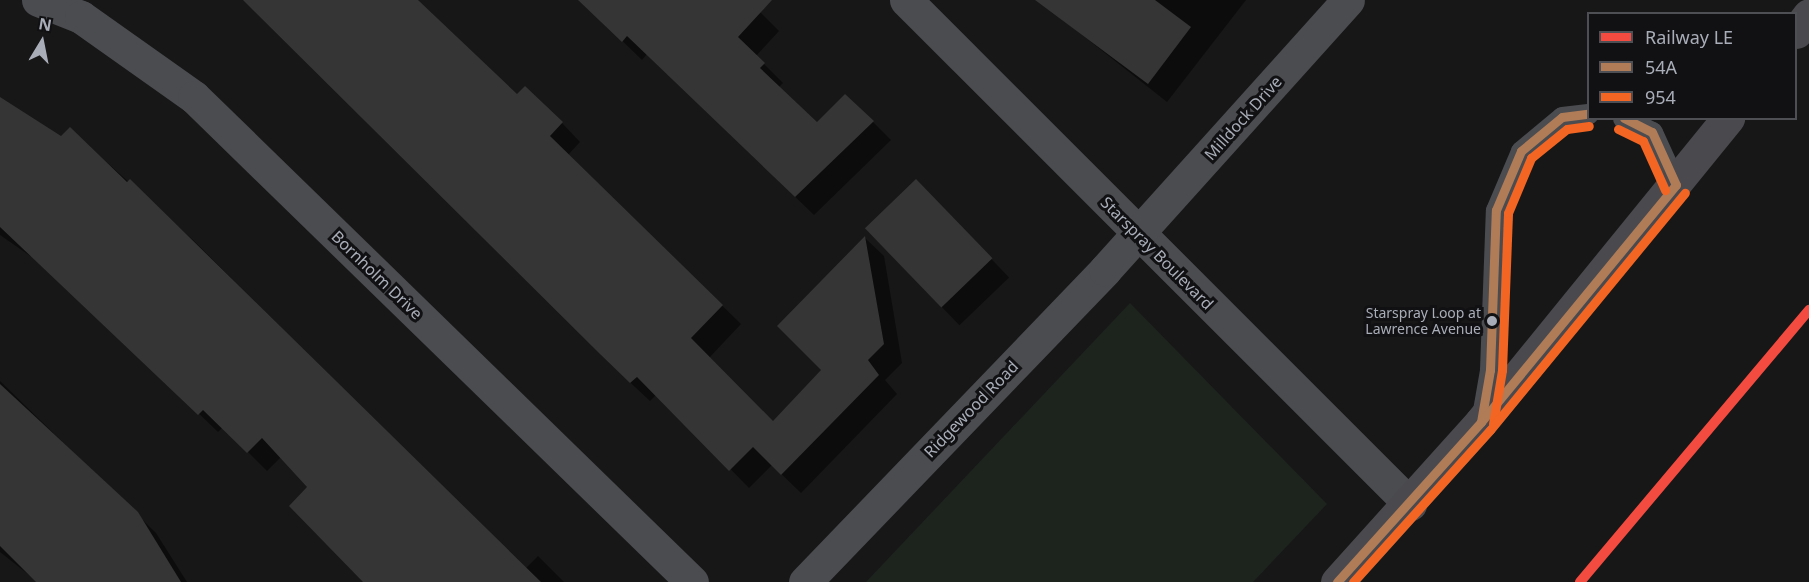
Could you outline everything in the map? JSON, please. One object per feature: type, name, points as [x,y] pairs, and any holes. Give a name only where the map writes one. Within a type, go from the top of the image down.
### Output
[{"type":"street","name":"Bornholm Drive","points":[[38,0],[81,17],[194,97],[692,582]]},
{"type":"street","name":"Starspray Boulevard","points":[[906,0],[1137,235],[1410,504]]},
{"type":"street","name":"Milldock Drive","points":[[1137,235],[1348,0]]},
{"type":"street","points":[[1797,31],[1809,15]]},
{"type":"street","points":[[1337,582],[1410,504],[1481,422],[1676,185],[1726,120]]},
{"type":"street","name":"Ridgewood Road","points":[[805,582],[1137,235]]},
{"type":"lane","points":[[1481,422],[1490,370],[1496,210],[1521,151],[1563,117],[1587,114]]},
{"type":"lane","points":[[1627,120],[1652,132],[1676,185]]},
{"type":"shaded area","points":[[1130,303],[1327,504],[1253,582],[866,582]]},
{"type":"building","points":[[243,0],[418,0],[517,94],[525,86],[563,122],[550,136],[723,305],[691,338],[773,421],[821,370],[777,326],[865,236],[884,344],[868,360],[879,375],[781,475],[753,447],[729,471],[637,377],[630,383],[600,354]]},
{"type":"building","points":[[578,0],[772,0],[738,37],[765,63],[760,68],[817,122],[845,94],[874,121],[795,197],[627,36],[622,42]]},
{"type":"building","points":[[1035,0],[1155,0],[1191,27],[1148,84]]},
{"type":"building","points":[[0,97],[61,136],[70,127],[127,182],[130,179],[541,582],[363,582],[289,506],[307,487],[262,438],[247,453],[203,410],[198,415],[0,227]]},
{"type":"building","points":[[916,179],[992,258],[941,307],[865,228]]},
{"type":"building","points":[[0,384],[138,512],[181,582],[36,582],[0,546]]},
{"type":"rail line","name":"LE","points":[[1580,582],[1809,310]]},
{"type":"transit line","name":"54A","points":[[1481,422],[1490,370],[1496,210],[1521,151],[1562,117],[1587,114]]},
{"type":"transit line","name":"54A","points":[[1628,120],[1652,132],[1676,185]]},
{"type":"transit line","name":"954","points":[[1493,424],[1502,370],[1508,213],[1531,158],[1567,129],[1589,126]]},
{"type":"transit line","name":"954","points":[[1618,129],[1643,141],[1665,190]]},
{"type":"transit line","name":"54A","points":[[1337,582],[1481,422],[1676,185]]},
{"type":"transit line","name":"954","points":[[1353,582],[1490,430],[1685,193]]},
{"type":"place","name":"Starspray Loop at Lawrence Avenue","points":[[1492,321]]}]
